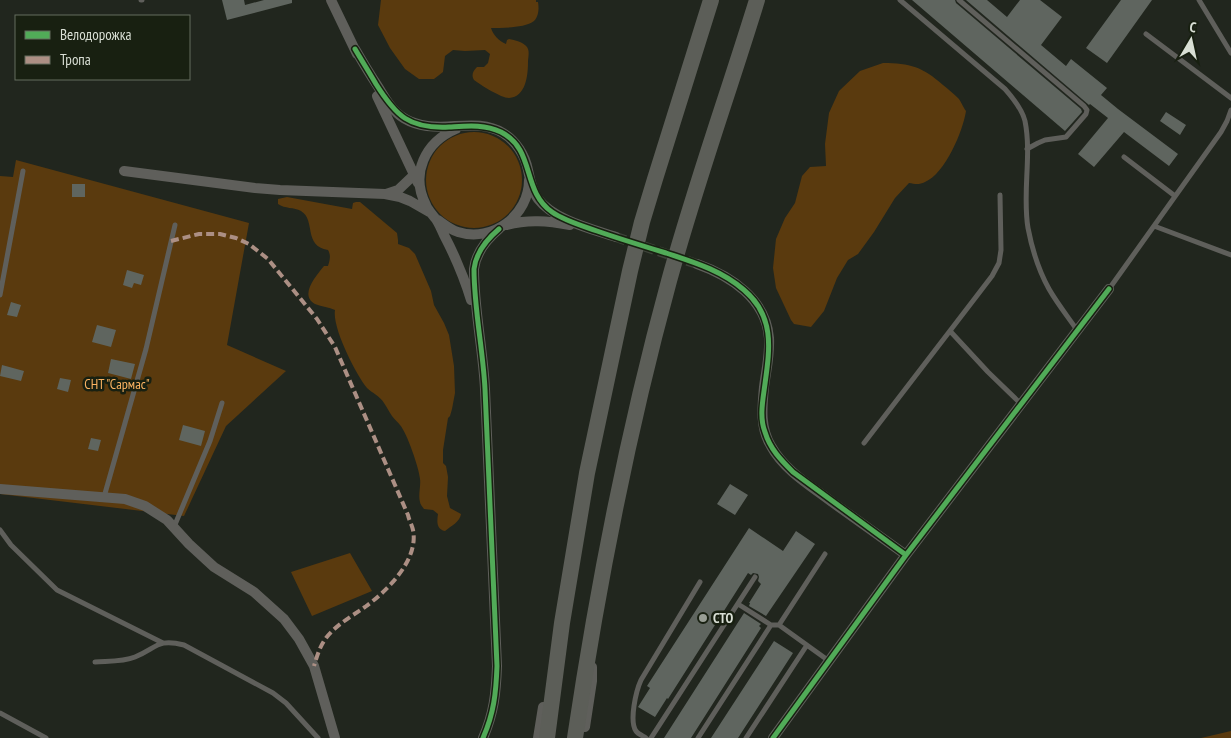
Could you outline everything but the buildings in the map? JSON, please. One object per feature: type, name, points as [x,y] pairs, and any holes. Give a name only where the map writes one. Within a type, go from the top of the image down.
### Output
[{"type":"highway","points":[[547,738],[562,623],[587,473],[630,271],[653,188],[711,0]]},
{"type":"highway","points":[[574,738],[621,477],[646,371],[684,230],[757,0]]},
{"type":"street","points":[[331,0],[420,186]]},
{"type":"street","points":[[355,49],[387,102],[397,113],[412,122],[434,127],[480,126],[502,133],[510,138],[522,152],[534,190],[538,198],[552,212],[588,228],[616,237]]},
{"type":"street","points":[[469,126],[457,128],[446,133],[432,146],[422,165],[420,186],[426,206],[433,215],[459,267],[478,325]]},
{"type":"street","points":[[385,194],[398,190],[415,176],[422,165]]},
{"type":"street","points":[[483,738],[494,710],[497,666],[486,389],[474,282],[475,262],[483,246],[513,218],[524,203],[529,182],[528,168]]},
{"type":"street","points":[[124,171],[255,188],[385,194],[410,201],[433,215],[448,228],[468,234],[488,233],[512,224],[535,220],[588,228]]},
{"type":"street","points":[[697,264],[734,282],[756,302],[762,314],[769,338],[762,418],[764,432],[779,459],[793,472],[906,555]]},
{"type":"street","points":[[776,737],[906,555],[1109,289]]},
{"type":"street","points":[[0,488],[125,499],[145,506],[167,520],[214,567],[254,592],[284,619],[299,638],[314,666],[335,738]]},
{"type":"street","points":[[538,738],[548,674],[562,623]]},
{"type":"street","points":[[583,738],[592,681],[593,629]]},
{"type":"lane","points":[[900,0],[1006,89],[1016,102],[1025,120],[1027,149],[1025,196],[1028,228],[1037,262],[1049,288],[1078,331]]},
{"type":"lane","points":[[959,0],[1087,110],[1086,114],[1066,137],[1046,140],[1027,149]]},
{"type":"lane","points":[[1199,0],[1231,53]]},
{"type":"lane","points":[[1146,34],[1231,98]]},
{"type":"lane","points":[[1109,289],[1221,132],[1231,110]]},
{"type":"lane","points":[[1124,157],[1175,196]]},
{"type":"lane","points":[[0,295],[23,171]]},
{"type":"lane","points":[[864,443],[992,276],[999,263],[1001,250],[1000,194]]},
{"type":"lane","points":[[104,497],[146,349],[175,225]]},
{"type":"lane","points":[[1154,226],[1231,255]]},
{"type":"lane","points":[[950,331],[1021,404]]},
{"type":"lane","points":[[174,528],[210,441],[222,403]]},
{"type":"lane","points":[[0,530],[11,545],[57,590],[163,643]]},
{"type":"lane","points":[[779,625],[825,554]]},
{"type":"lane","points":[[651,738],[755,577]]},
{"type":"lane","points":[[646,738],[636,730],[633,721],[637,690],[641,680],[700,582]]},
{"type":"lane","points":[[738,604],[771,625],[779,625],[829,661]]},
{"type":"lane","points":[[698,738],[771,625]]},
{"type":"lane","points":[[95,662],[135,657],[163,643],[172,642],[184,645],[272,693],[286,703],[318,738]]},
{"type":"lane","points":[[746,738],[807,645]]},
{"type":"lane","points":[[0,713],[46,738]]},
{"type":"green space","points":[[381,0],[536,0],[538,2],[538,12],[534,21],[507,28],[491,28],[503,43],[506,44],[509,39],[514,40],[523,44],[528,49],[527,73],[522,90],[515,97],[509,98],[491,91],[474,80],[473,75],[477,67],[484,67],[488,63],[490,54],[485,50],[453,50],[445,56],[443,72],[434,79],[419,79],[405,69],[390,48],[378,25]]},
{"type":"green space","points":[[883,63],[916,67],[936,79],[959,99],[966,111],[961,129],[952,151],[939,170],[923,183],[909,183],[895,198],[858,254],[848,260],[837,278],[824,311],[811,327],[794,324],[776,288],[773,268],[776,239],[785,218],[795,203],[802,176],[810,167],[826,166],[825,144],[829,113],[839,91],[860,71]]},
{"type":"green space","points":[[474,132],[492,136],[508,146],[518,162],[522,180],[518,198],[508,214],[492,224],[474,228],[456,224],[440,214],[430,198],[426,180],[430,162],[440,146],[456,136]]},
{"type":"green space","name":"СНТ \"Сармас\"","points":[[16,160],[249,223],[227,345],[286,371],[226,426],[184,516],[0,494],[0,176],[13,177]]},
{"type":"green space","points":[[287,197],[352,209],[353,203],[360,202],[397,233],[398,244],[409,248],[415,254],[431,291],[434,305],[449,335],[454,366],[455,393],[448,418],[443,463],[446,466],[448,477],[447,496],[450,508],[461,514],[457,522],[445,531],[439,527],[437,522],[438,514],[433,510],[424,509],[420,504],[419,474],[406,435],[378,396],[367,388],[357,372],[337,328],[335,310],[315,304],[310,300],[310,285],[324,266],[328,266],[330,254],[328,250],[320,248],[315,243],[308,220],[301,211],[278,204],[278,199]]},
{"type":"green space","points":[[350,553],[372,591],[312,616],[291,572]]},
{"type":"green space","points":[[1231,731],[1231,738],[1201,738]]},
{"type":"tunnel","points":[[616,237],[697,264]]},
{"type":"marked path","points":[[171,241],[199,234],[220,234],[249,244],[268,259],[317,319],[335,347],[412,526],[414,541],[411,552],[400,574],[374,600],[330,633],[322,644],[314,666]]},
{"type":"cycle path","points":[[355,49],[390,105],[405,118],[424,126],[469,126],[495,129],[512,140],[524,159],[536,193],[542,203],[552,212],[568,221],[706,267],[726,277],[744,290],[755,301],[762,312],[766,324],[769,350],[762,417],[763,427],[773,449],[793,472],[906,555]]},
{"type":"cycle path","points":[[483,738],[494,703],[497,666],[485,389],[475,299],[474,269],[482,247],[499,229]]},
{"type":"cycle path","points":[[773,738],[906,555],[1109,289]]},
{"type":"place","name":"СТО","points":[[703,618]]}]
